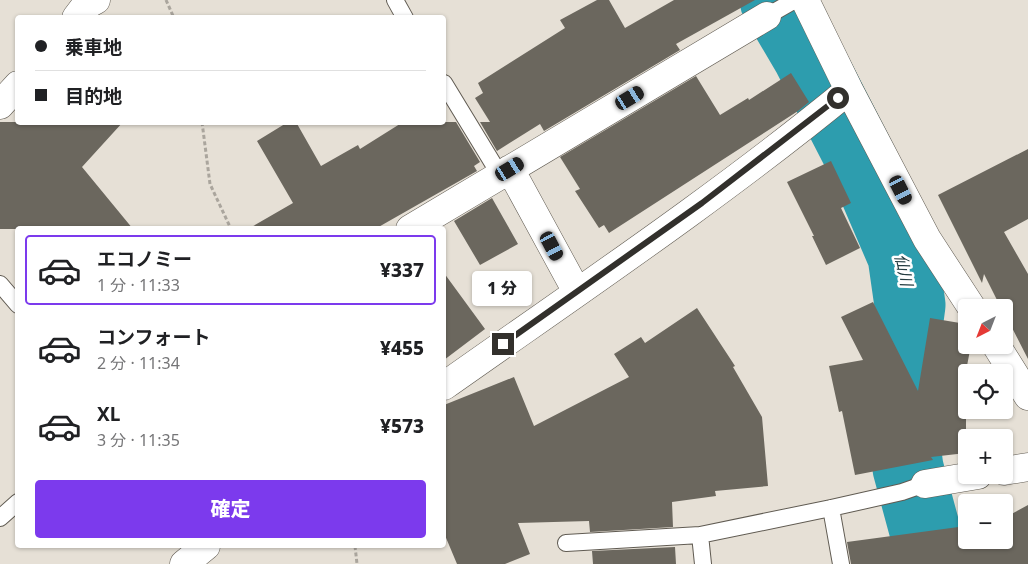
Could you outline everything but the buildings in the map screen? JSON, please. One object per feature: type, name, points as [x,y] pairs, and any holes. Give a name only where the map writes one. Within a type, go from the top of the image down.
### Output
[{"type":"street","points":[[78,15],[85,6],[96,0]]},
{"type":"street","points":[[798,0],[849,90],[927,239],[966,299]]},
{"type":"street","points":[[415,226],[767,16]]},
{"type":"street","points":[[0,105],[15,88]]},
{"type":"street","points":[[446,385],[702,203],[818,116],[849,90]]},
{"type":"street","points":[[505,172],[577,292]]},
{"type":"street","points":[[1006,354],[1021,367],[1028,396]]},
{"type":"street","points":[[1013,470],[1028,467]]},
{"type":"street","points":[[913,488],[958,479]]},
{"type":"street","points":[[184,564],[204,548]]},
{"type":"lane","points":[[395,0],[403,15]]},
{"type":"lane","points":[[767,16],[798,0]]},
{"type":"lane","points":[[446,86],[505,172]]},
{"type":"lane","points":[[0,284],[15,302]]},
{"type":"lane","points":[[566,543],[700,535],[831,508],[913,488]]},
{"type":"lane","points":[[0,518],[15,505]]},
{"type":"lane","points":[[831,508],[841,564]]},
{"type":"lane","points":[[700,535],[703,564]]},
{"type":"path","points":[[166,0],[173,15]]},
{"type":"path","points":[[202,125],[210,184],[230,226]]},
{"type":"path","points":[[355,548],[357,564]]},
{"type":"waterway","name":"仙川","points":[[775,0],[808,56],[863,163],[903,256],[910,305],[898,394],[908,468],[934,564]]},
{"type":"route","points":[[503,344],[702,203],[818,116],[838,98]]}]
